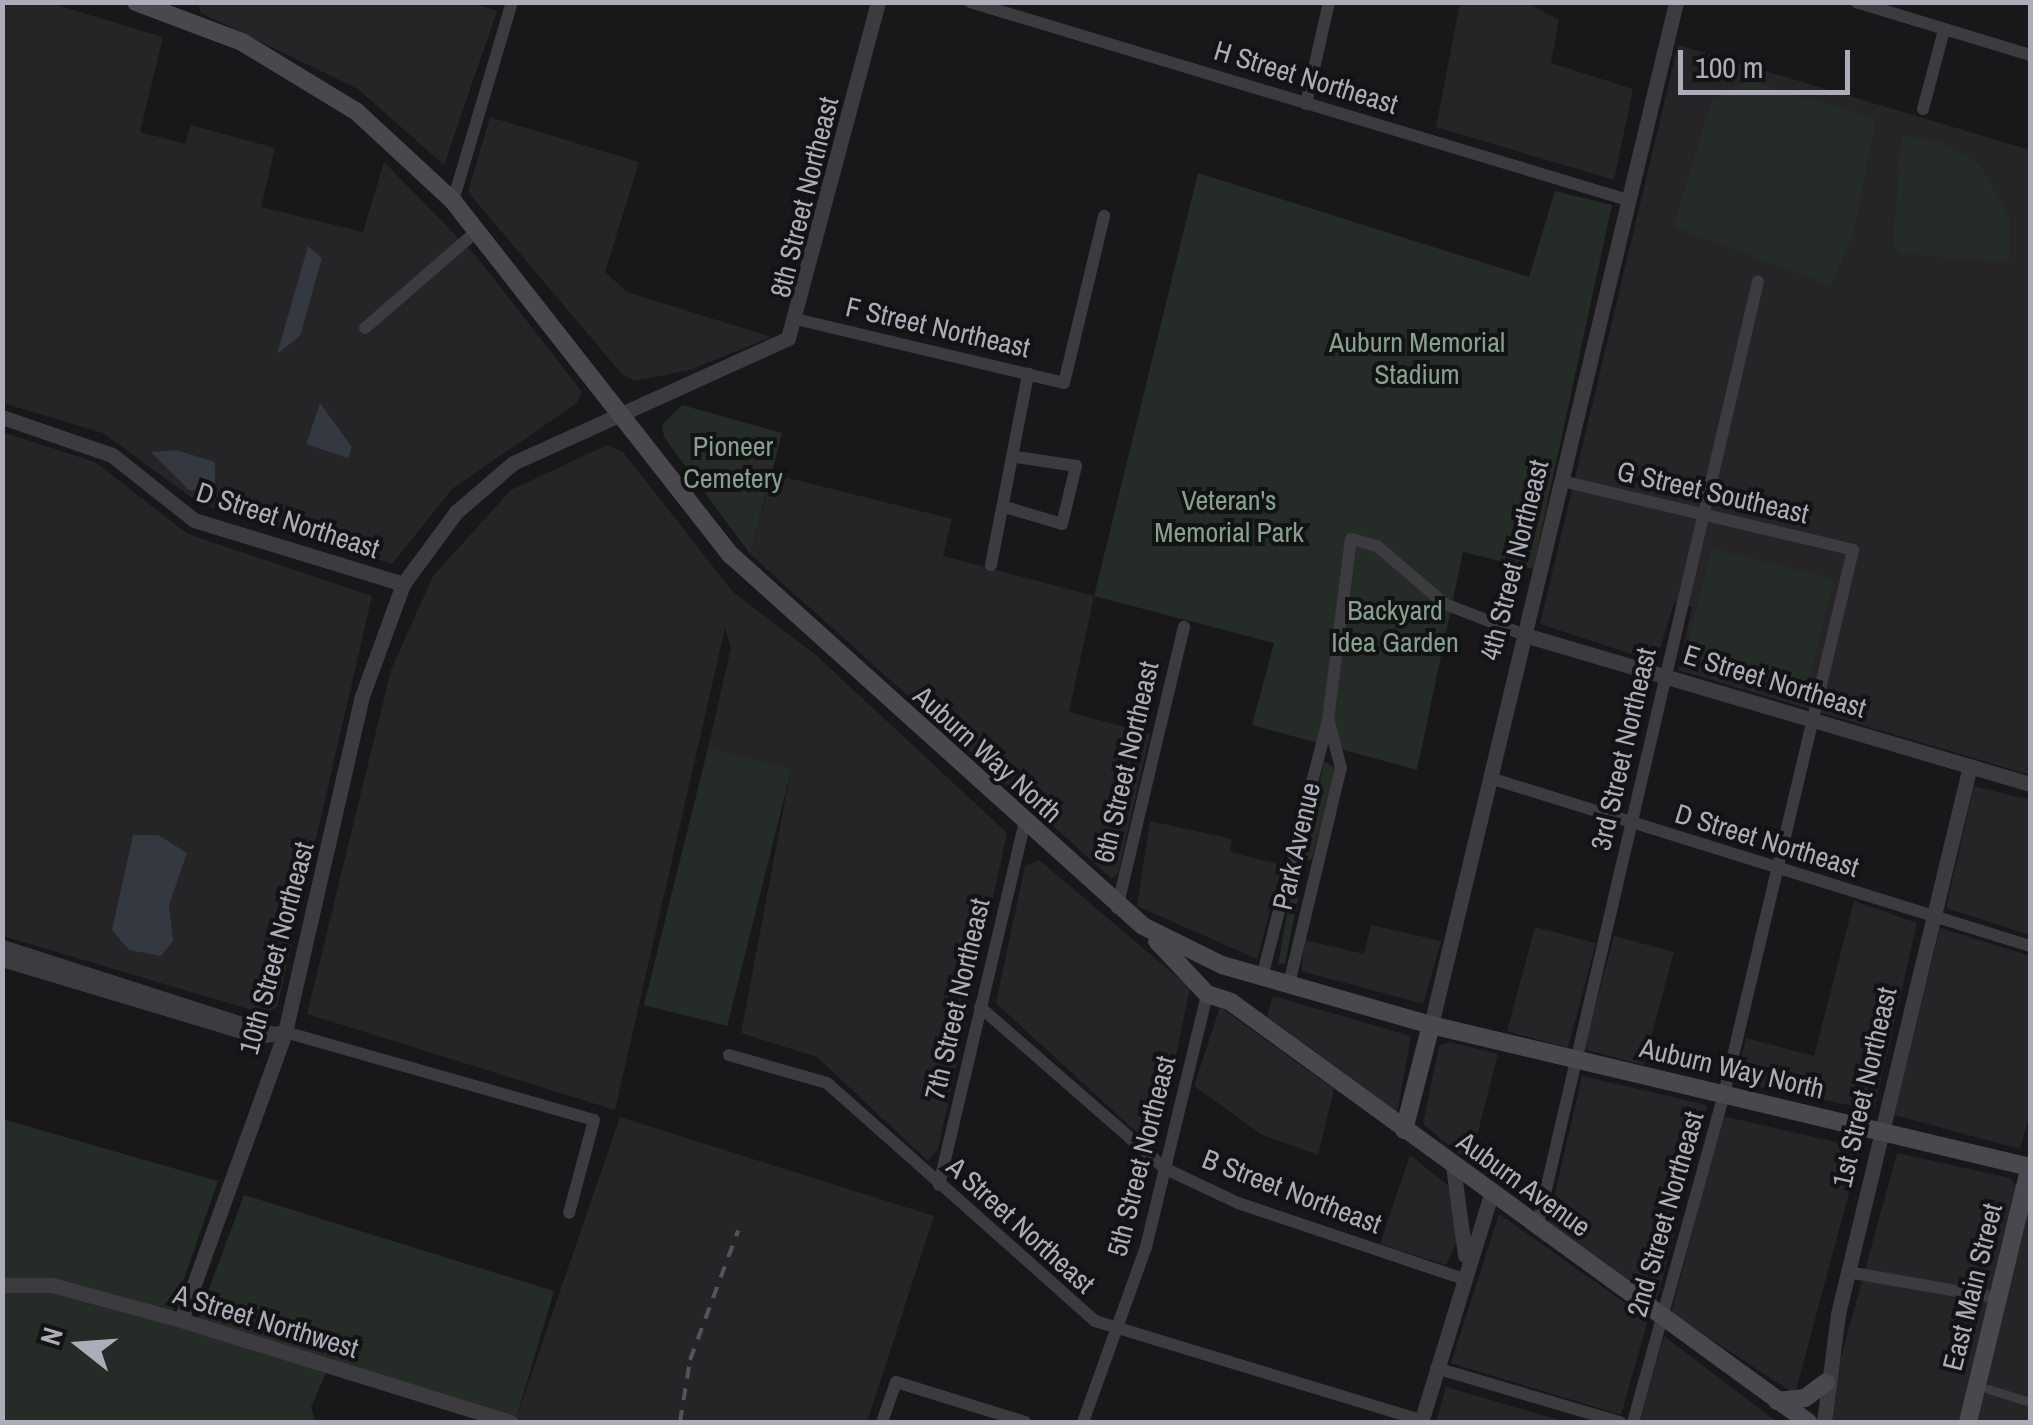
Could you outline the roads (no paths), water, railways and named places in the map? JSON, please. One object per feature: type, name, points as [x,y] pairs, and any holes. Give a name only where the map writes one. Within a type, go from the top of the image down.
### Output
[{"type":"main road","name":"Auburn Way North","points":[[136,2],[181,10],[297,71],[454,201],[732,555],[1117,908],[1143,926],[1262,977],[1431,1026],[2030,1166]]},
{"type":"main road","name":"Auburn Avenue","points":[[1143,926],[1207,994],[1404,1130],[1661,1320],[1808,1422]]},
{"type":"main road","name":"4th Street Northeast","points":[[1404,1130],[1431,1026]]},
{"type":"main road","name":"East Main Street","points":[[1968,1422],[2030,1166]]},
{"type":"main road","points":[[1777,1400],[1805,1398],[1826,1382]]},
{"type":"street","points":[[454,201],[512,2]]},
{"type":"street","name":"8th Street Northeast","points":[[403,584],[501,471],[618,410],[767,354],[800,320],[878,2]]},
{"type":"street","name":"H Street Northeast","points":[[970,2],[1628,200]]},
{"type":"street","points":[[1306,104],[1330,2]]},
{"type":"street","name":"4th Street Northeast","points":[[1431,1026],[1676,2]]},
{"type":"street","points":[[1856,2],[2030,55]]},
{"type":"street","points":[[1923,109],[1944,30]]},
{"type":"street","name":"F Street Northeast","points":[[800,320],[1064,383],[1104,216]]},
{"type":"street","points":[[365,328],[477,231]]},
{"type":"street","name":"3rd Street Northeast","points":[[1538,1228],[1758,281]]},
{"type":"street","points":[[991,565],[1017,457],[1028,374]]},
{"type":"street","name":"D Street Northeast","points":[[2,416],[112,455],[194,520],[403,584]]},
{"type":"street","points":[[1005,507],[1062,524],[1076,466],[1017,457]]},
{"type":"street","name":"G Street Southeast","points":[[1562,482],[1853,550]]},
{"type":"street","name":"E Street Northeast","points":[[1350,539],[1377,546],[1445,604],[1524,634],[2030,784]]},
{"type":"street","name":"Park Avenue","points":[[1262,977],[1328,720],[1350,539]]},
{"type":"street","name":"2nd Street Northeast","points":[[1633,1422],[1724,1094],[1853,550]]},
{"type":"street","name":"10th Street Northeast","points":[[181,1320],[277,1033],[361,699],[403,584]]},
{"type":"street","name":"6th Street Northeast","points":[[1117,908],[1184,627]]},
{"type":"street","name":"Park Avenue","points":[[1289,984],[1341,768],[1328,720]]},
{"type":"street","name":"1st Street Northeast","points":[[1824,1422],[1826,1382],[1848,1272],[1930,915],[1970,766]]},
{"type":"street","name":"D Street Northeast","points":[[1490,778],[2030,946]]},
{"type":"street","name":"7th Street Northeast","points":[[939,1185],[1024,824]]},
{"type":"street","points":[[1289,866],[1316,874]]},
{"type":"street","points":[[2,948],[277,1033]]},
{"type":"street","points":[[2,960],[594,1120],[569,1213]]},
{"type":"street","name":"5th Street Northeast","points":[[1083,1422],[1118,1329],[1166,1169],[1207,994]]},
{"type":"street","name":"B Street Northeast","points":[[980,1007],[1166,1169],[1257,1210],[1464,1279]]},
{"type":"street","name":"A Street Northeast","points":[[729,1055],[827,1084],[1073,1308],[1118,1329],[1421,1421]]},
{"type":"street","points":[[1453,1166],[1465,1203],[1464,1279]]},
{"type":"street","points":[[1421,1421],[1490,1194]]},
{"type":"street","points":[[1848,1272],[1998,1298]]},
{"type":"street","name":"A Street Northwest","points":[[2,1285],[52,1286],[181,1320],[511,1422]]},
{"type":"street","points":[[1436,1368],[1620,1422]]},
{"type":"street","points":[[882,1422],[896,1382],[1024,1422]]},
{"type":"street","points":[[1988,1388],[2030,1402]]},
{"type":"railway","points":[[680,1422],[690,1360],[738,1231]]},
{"type":"park label","name":"Auburn Memorial Stadium","points":[[1417,358]]},
{"type":"park label","name":"Pioneer Cemetery","points":[[733,462]]},
{"type":"park label","name":"Veteran's Memorial Park","points":[[1229,516]]},
{"type":"park label","name":"Backyard Idea Garden","points":[[1395,626]]}]
